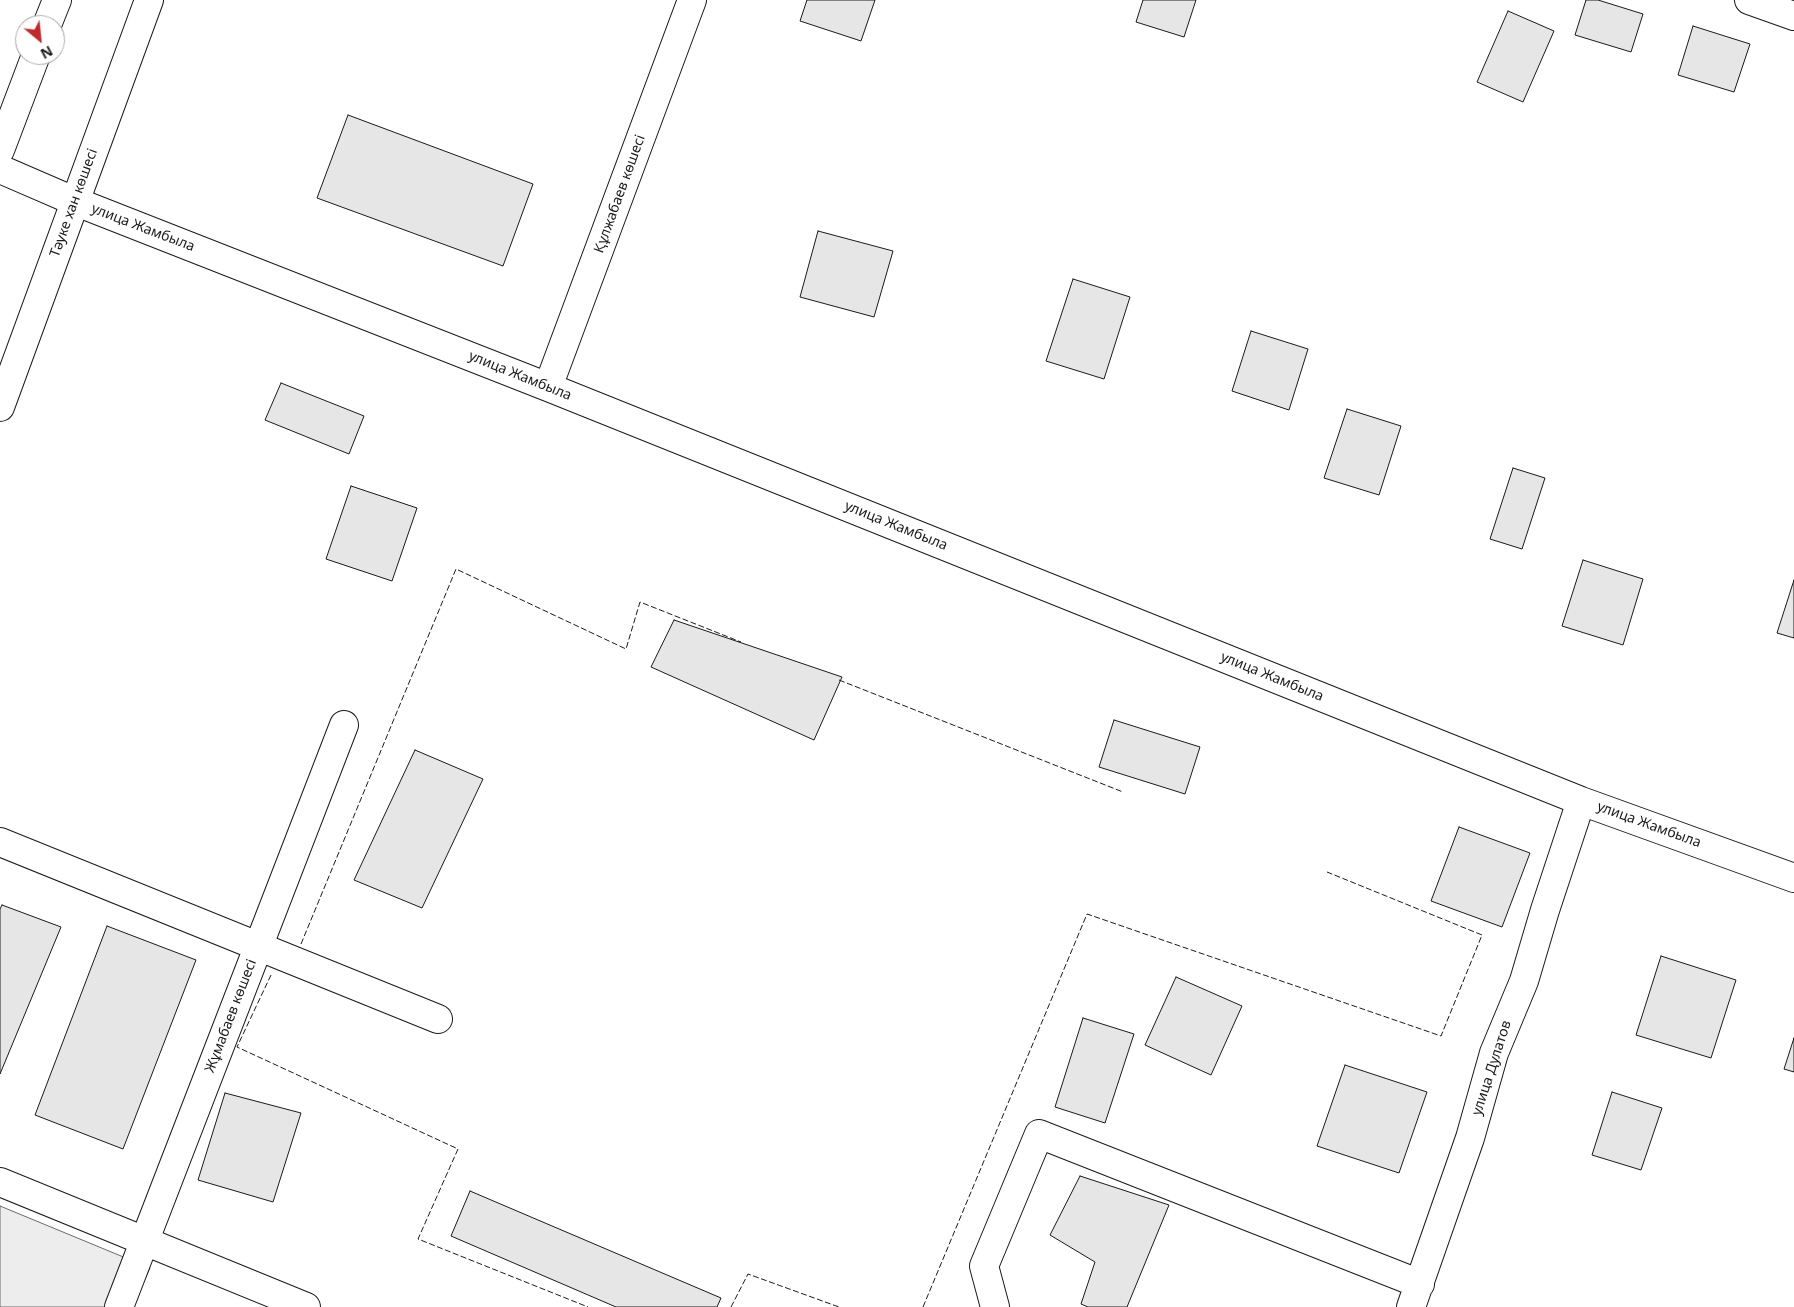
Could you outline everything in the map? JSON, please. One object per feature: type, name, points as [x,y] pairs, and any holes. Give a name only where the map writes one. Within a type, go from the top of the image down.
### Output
[{"type":"street","points":[[51,15],[57,0]]},
{"type":"street","name":"Тәуке хан көшесі","points":[[0,407],[149,0]]},
{"type":"street","name":"Құлжабаев көшесі","points":[[548,387],[692,0]]},
{"type":"street","points":[[1749,0],[1794,16]]},
{"type":"street","points":[[0,150],[32,65]]},
{"type":"street","name":"улица Жамбыла","points":[[0,169],[74,201],[548,387],[1581,801],[1794,878]]},
{"type":"street","name":"Жұмабаев көшесі","points":[[119,1307],[344,725]]},
{"type":"street","name":"улица Дулатов","points":[[1416,1295],[1470,1138],[1494,1053],[1524,981],[1581,801]]},
{"type":"street","points":[[0,842],[438,1019]]},
{"type":"street","points":[[995,1307],[984,1266],[1039,1134],[1416,1295]]},
{"type":"street","points":[[0,1182],[306,1307]]},
{"type":"shaded area","points":[[0,1206],[150,1268],[132,1307],[0,1307]]},
{"type":"building","points":[[807,0],[875,0],[861,41],[800,21]]},
{"type":"building","points":[[1143,0],[1196,0],[1184,37],[1136,22]]},
{"type":"building","points":[[1586,0],[1598,0],[1643,14],[1631,52],[1575,35]]},
{"type":"building","points":[[1508,11],[1554,31],[1523,102],[1477,82]]},
{"type":"building","points":[[1693,26],[1750,44],[1734,92],[1678,75]]},
{"type":"building","points":[[348,115],[533,184],[503,266],[317,198]]},
{"type":"building","points":[[818,231],[893,251],[874,317],[800,297]]},
{"type":"building","points":[[1073,279],[1130,297],[1104,379],[1046,361]]},
{"type":"building","points":[[1251,331],[1308,349],[1289,410],[1232,391]]},
{"type":"building","points":[[281,383],[364,416],[349,454],[265,420]]},
{"type":"building","points":[[1347,409],[1401,426],[1379,495],[1324,478]]},
{"type":"building","points":[[1513,468],[1545,478],[1522,549],[1490,539]]},
{"type":"building","points":[[351,486],[417,508],[392,581],[326,559]]},
{"type":"building","points":[[1583,560],[1643,579],[1623,645],[1562,626]]},
{"type":"building","points":[[1794,580],[1794,638],[1777,633]]},
{"type":"building","points":[[674,620],[842,677],[814,740],[651,667]]},
{"type":"building","points":[[1114,720],[1200,747],[1185,794],[1099,767]]},
{"type":"building","points":[[415,750],[483,779],[422,908],[354,880]]},
{"type":"building","points":[[1459,827],[1530,853],[1502,927],[1431,901]]},
{"type":"building","points":[[2,905],[61,927],[0,1074],[0,909]]},
{"type":"building","points":[[107,926],[196,960],[123,1149],[35,1115]]},
{"type":"building","points":[[1661,956],[1736,980],[1711,1058],[1636,1035]]},
{"type":"building","points":[[1176,977],[1242,1006],[1211,1075],[1145,1045]]},
{"type":"building","points":[[1083,1018],[1134,1034],[1105,1123],[1055,1107]]},
{"type":"building","points":[[1794,1038],[1794,1072],[1784,1069]]},
{"type":"building","points":[[1345,1065],[1427,1092],[1399,1173],[1317,1146]]},
{"type":"building","points":[[1612,1092],[1662,1108],[1641,1170],[1592,1155]]},
{"type":"building","points":[[225,1093],[301,1113],[273,1202],[198,1180]]},
{"type":"building","points":[[1080,1176],[1169,1205],[1127,1307],[1088,1307],[1081,1304],[1095,1262],[1050,1235]]},
{"type":"building","points":[[470,1191],[721,1298],[717,1307],[616,1307],[451,1236]]},
{"type":"fence","points":[[301,944],[456,569],[626,649],[640,602],[741,642]]},
{"type":"fence","points":[[839,680],[1123,792]]},
{"type":"fence","points":[[923,1307],[1087,914],[1441,1036],[1482,935],[1327,872]]},
{"type":"fence","points":[[271,975],[237,1047],[458,1149],[418,1239],[588,1307]]},
{"type":"fence","points":[[731,1307],[748,1274],[839,1307]]}]
